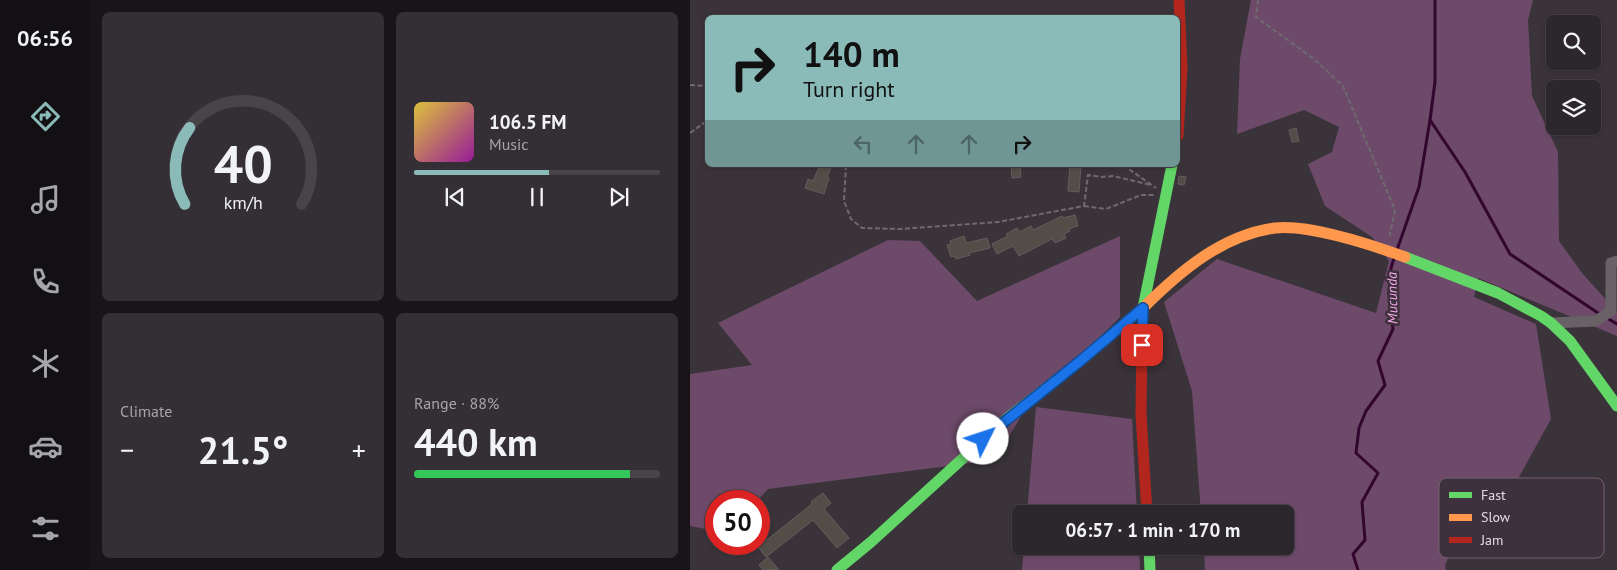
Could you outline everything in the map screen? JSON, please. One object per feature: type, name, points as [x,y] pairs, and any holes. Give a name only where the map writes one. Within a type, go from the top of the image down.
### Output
[{"type":"main road","points":[[1179,0],[1183,59],[1180,112]]},
{"type":"main road","points":[[1147,505],[1141,414],[1143,308],[1172,167]]},
{"type":"main road","points":[[837,570],[871,542],[1005,420],[1079,362],[1143,308],[1159,290],[1195,261],[1232,242],[1272,228],[1324,233],[1388,250],[1507,297],[1551,323],[1578,352],[1617,406]]},
{"type":"main road","points":[[1149,555],[1150,570]]},
{"type":"street","points":[[1551,323],[1596,321],[1611,311],[1611,263],[1617,261]]},
{"type":"path","points":[[1258,0],[1256,17],[1314,59],[1343,86],[1395,210],[1388,250]]},
{"type":"path","points":[[690,84],[705,86]]},
{"type":"path","points":[[690,133],[705,122]]},
{"type":"path","points":[[846,167],[844,200],[851,219],[862,228],[900,229],[998,222],[1084,206],[1106,209],[1141,195],[1166,195]]},
{"type":"path","points":[[1126,167],[1166,195]]},
{"type":"path","points":[[1084,206],[1088,175],[1113,176],[1151,185]]},
{"type":"shaded area","points":[[1251,0],[1533,0],[1528,20],[1532,96],[1546,126],[1546,135],[1550,135],[1558,152],[1559,241],[1582,273],[1617,312],[1617,336],[1478,278],[1474,297],[1536,324],[1551,419],[1518,478],[1439,478],[1439,558],[1448,558],[1445,565],[1446,570],[1205,570],[1204,555],[1294,555],[1294,505],[1200,505],[1192,391],[1164,302],[1217,259],[1376,313],[1389,261],[1372,237],[1325,206],[1308,164],[1332,152],[1339,127],[1304,110],[1237,134],[1240,59]]},
{"type":"shaded area","points":[[1120,236],[1120,317],[1021,416],[995,460],[767,490],[705,490],[705,529],[690,526],[690,374],[752,365],[718,323],[888,240],[920,241],[977,301]]},
{"type":"shaded area","points":[[1036,407],[1132,419],[1137,505],[1028,505]]},
{"type":"shaded area","points":[[1023,555],[1139,555],[1140,570],[1022,570]]},
{"type":"building","points":[[1296,128],[1299,141],[1292,142],[1289,130]]},
{"type":"building","points":[[819,167],[831,167],[824,194],[805,188],[808,179],[813,181]]},
{"type":"building","points":[[1011,167],[1020,167],[1021,177],[1012,178]]},
{"type":"building","points":[[1070,167],[1081,167],[1079,192],[1068,191]]},
{"type":"building","points":[[1179,176],[1186,177],[1184,185],[1178,184]]},
{"type":"building","points":[[1075,215],[1078,226],[1068,229],[1070,231],[1064,234],[1066,238],[1055,243],[1052,239],[1019,256],[1013,246],[997,254],[992,244],[1008,236],[1006,234],[1017,228],[1020,232],[1031,226],[1033,230],[1062,216],[1063,218]]},
{"type":"building","points":[[964,236],[966,243],[987,238],[990,248],[969,253],[970,255],[956,259],[955,256],[951,257],[947,245],[951,244],[950,241]]},
{"type":"building","points":[[823,493],[831,503],[824,509],[849,538],[837,548],[813,520],[770,554],[770,537],[812,504],[811,502]]},
{"type":"building","points":[[768,557],[779,570],[763,570],[759,565]]},
{"type":"waterway","name":"Mucunda","points":[[1397,250],[1419,187],[1430,120],[1435,82],[1435,0]]},
{"type":"waterway","points":[[1430,120],[1465,172],[1510,254],[1601,315]]},
{"type":"waterway","name":"Mucunda","points":[[1358,570],[1353,554],[1365,540],[1362,502],[1378,473],[1356,453],[1359,428],[1366,411],[1385,385],[1378,361],[1393,329],[1389,293],[1391,268],[1394,258]]},
{"type":"waterway","points":[[1607,318],[1617,324]]},
{"type":"traffic: fast","points":[[837,570],[871,542],[1005,420],[1079,362],[1143,308],[1172,167]]},
{"type":"traffic: fast","points":[[1405,257],[1498,293],[1551,323],[1570,341],[1617,406]]},
{"type":"traffic: fast","points":[[1149,555],[1150,570]]},
{"type":"traffic: slow","points":[[1142,337],[1143,308],[1171,281],[1219,247],[1237,238],[1256,232],[1275,228],[1305,229],[1358,241],[1405,257]]},
{"type":"traffic: jam","points":[[1179,0],[1180,15]]},
{"type":"traffic: jam","points":[[1180,23],[1182,68],[1180,102]]},
{"type":"traffic: jam","points":[[1142,337],[1141,414],[1146,505]]},
{"type":"route","points":[[983,439],[1143,308],[1142,345]]}]
